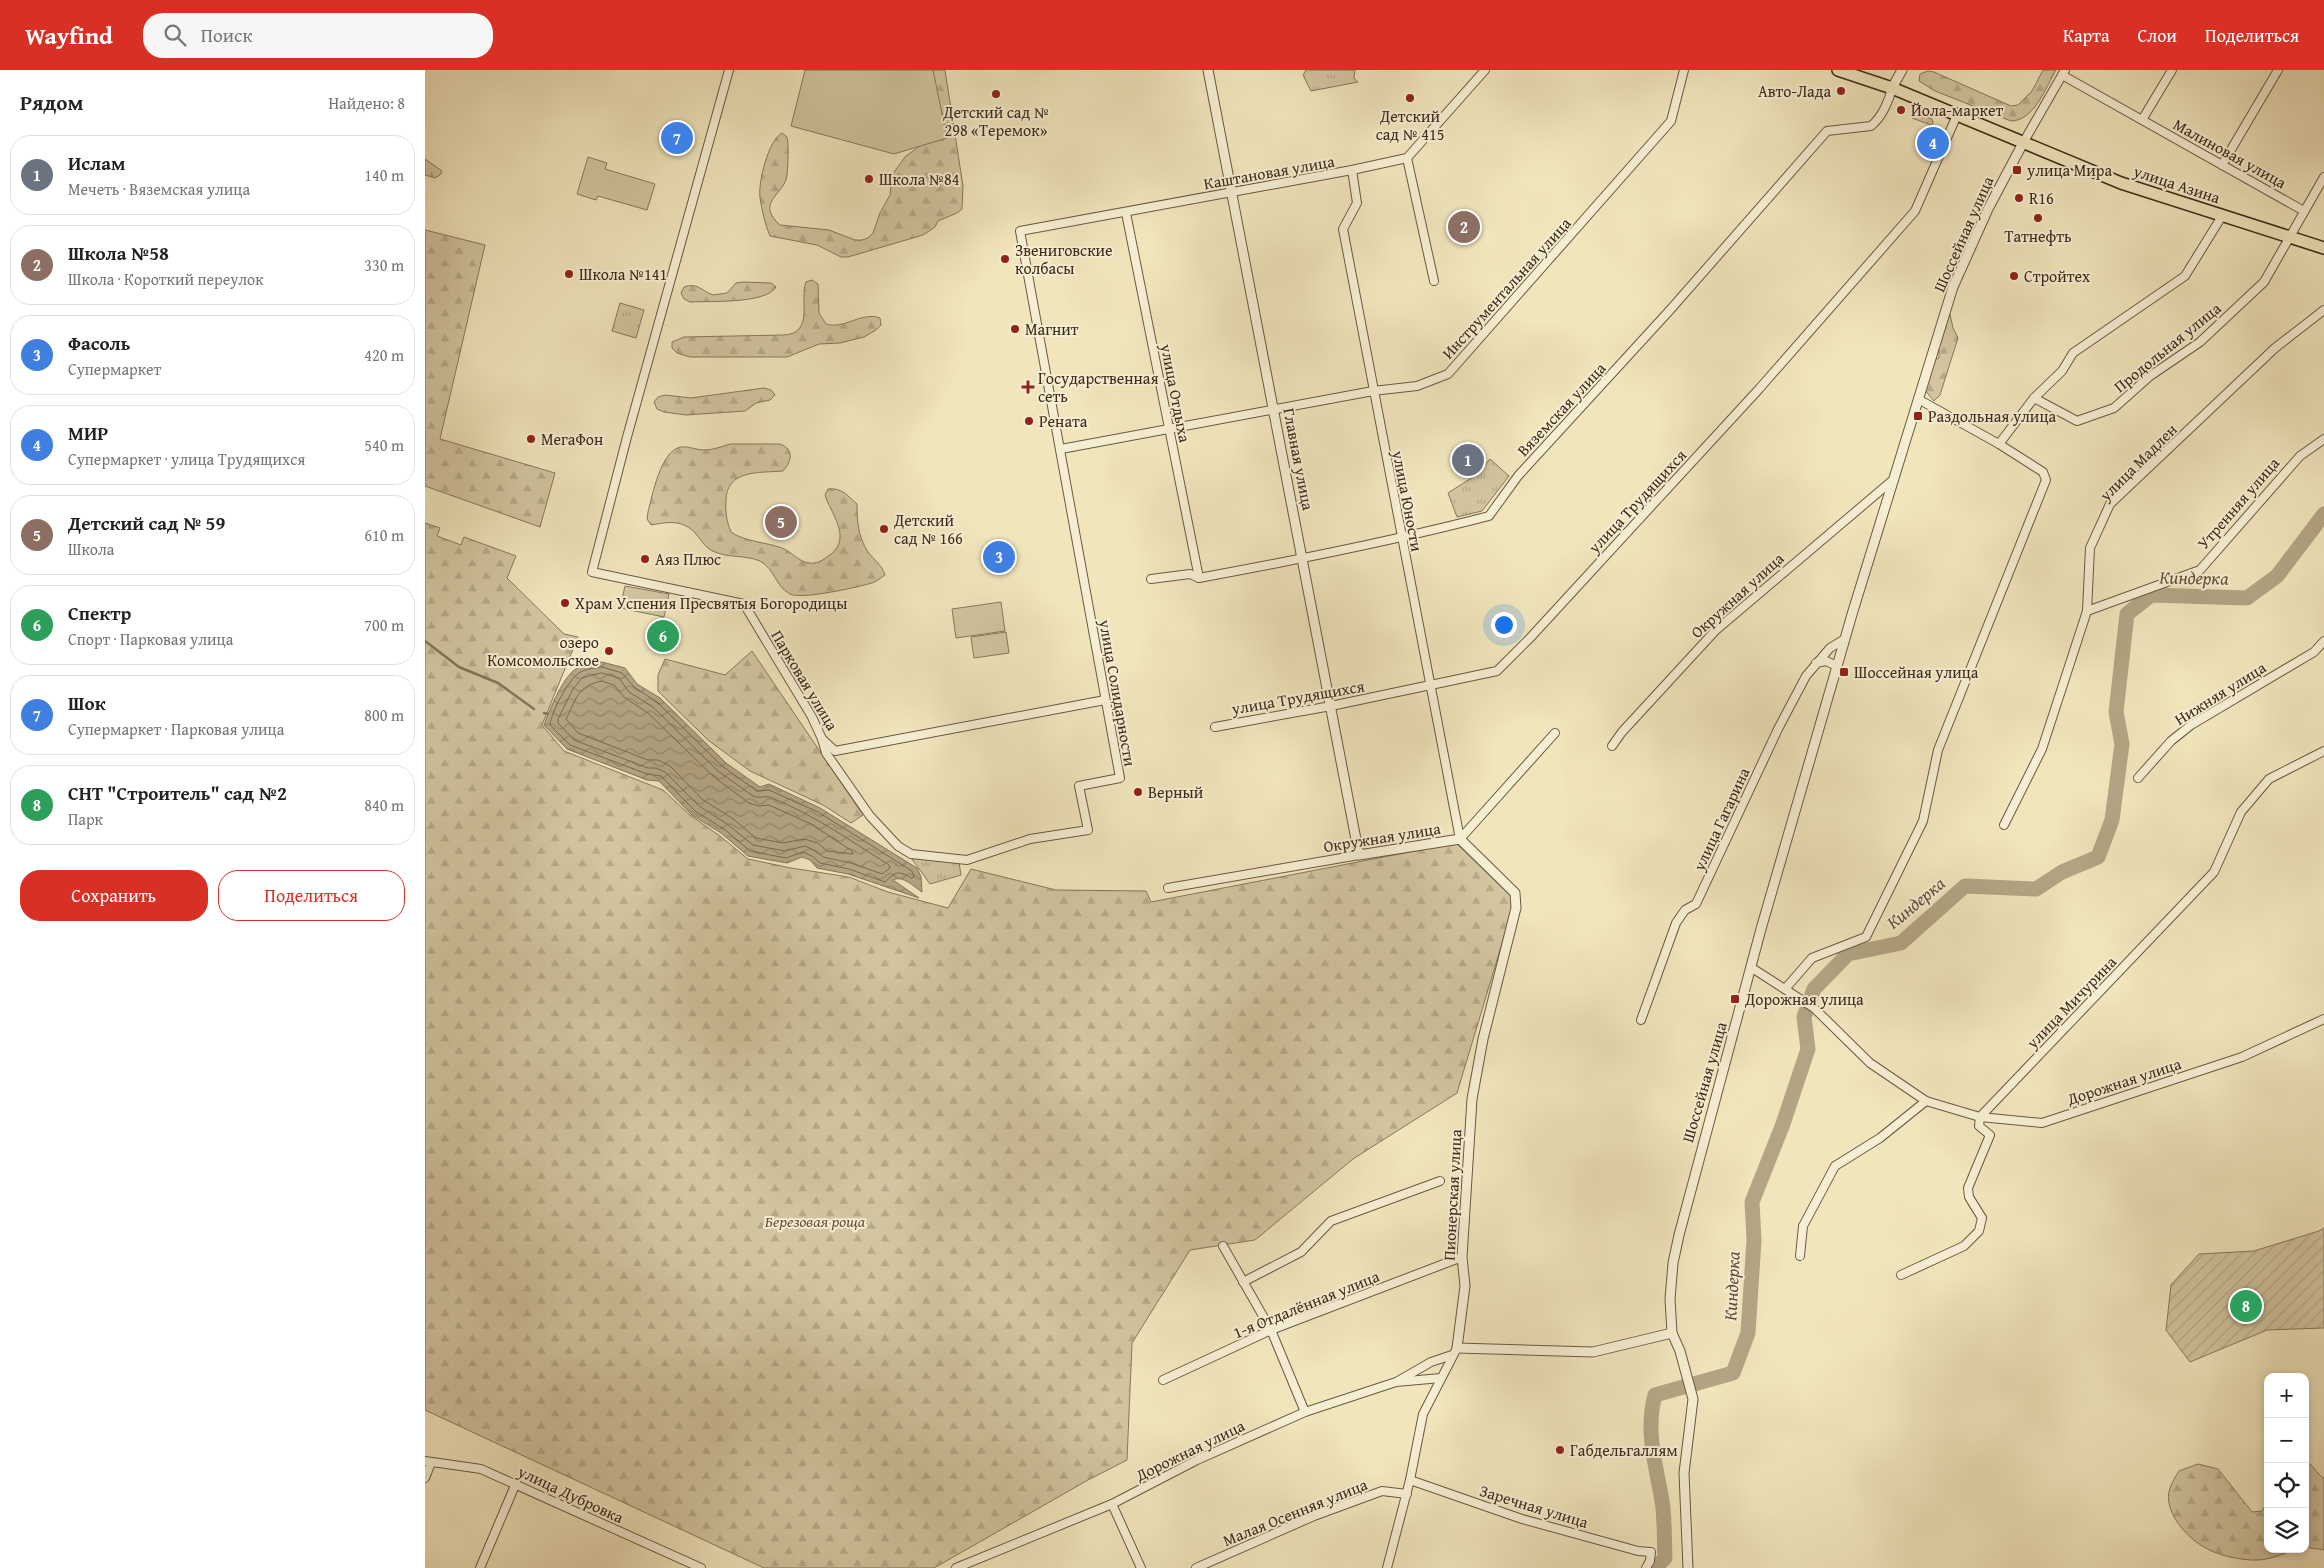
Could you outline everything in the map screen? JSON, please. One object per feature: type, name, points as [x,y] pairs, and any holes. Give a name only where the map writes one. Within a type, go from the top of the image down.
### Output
[{"type":"main road","points":[[1838,70],[1892,88],[2023,143]]},
{"type":"main road","name":"улица Азина","points":[[2023,143],[2121,183],[2324,248]]},
{"type":"street","name":"Парковая улица","points":[[729,70],[627,437],[592,572],[744,604],[812,716],[822,739],[835,750],[841,751],[1105,700]]},
{"type":"street","name":"Главная улица","points":[[1208,70],[1275,410],[1359,855]]},
{"type":"street","points":[[1434,281],[1407,158],[1485,70]]},
{"type":"street","name":"Инструментальная улица","points":[[1061,449],[1373,391],[1417,386],[1448,374],[1671,121],[1684,70]]},
{"type":"street","points":[[1892,88],[1902,70]]},
{"type":"street","points":[[2142,120],[2172,70]]},
{"type":"street","points":[[2222,165],[2278,70]]},
{"type":"street","points":[[2023,143],[2063,73]]},
{"type":"street","name":"Малиновая улица","points":[[2063,73],[2142,120],[2304,210]]},
{"type":"street","name":"Вяземская улица","points":[[1151,579],[1190,574],[1199,578],[1303,559],[1401,539],[1489,516],[1518,476],[1670,310],[1827,130],[1871,126],[1886,105],[1892,88]]},
{"type":"street","name":"улица Трудящихся","points":[[1215,727],[1430,686],[1497,670],[1530,638],[1759,389],[1915,211],[1957,115]]},
{"type":"street","name":"Шоссейная улица","points":[[1688,1568],[1685,1473],[1693,1399],[1680,1352],[1672,1333],[1670,1299],[1673,1263],[1679,1235],[1761,929],[1837,666],[1953,287],[1989,209],[2023,143]]},
{"type":"street","name":"Каштановая улица","points":[[1020,231],[1126,213],[1407,158]]},
{"type":"street","name":"улица Юности","points":[[1352,170],[1357,203],[1343,229],[1460,840]]},
{"type":"street","name":"Продольная улица","points":[[2034,398],[2077,420],[2114,408],[2150,376],[2200,342],[2264,282],[2291,238],[2304,210],[2324,177]]},
{"type":"street","name":"улица Отдыха","points":[[1126,213],[1199,578]]},
{"type":"street","points":[[1999,444],[2034,398],[2062,371],[2073,353],[2185,276],[2222,216]]},
{"type":"street","name":"улица Солидарности","points":[[822,739],[826,753],[870,816],[898,846],[911,854],[926,857],[967,860],[1030,840],[1088,830],[1079,786],[1120,778],[1020,231]]},
{"type":"street","name":"улица Мадлен","points":[[2004,825],[2042,748],[2087,611],[2090,548],[2110,504],[2275,348],[2324,310]]},
{"type":"street","points":[[1785,989],[1812,958],[1866,937],[1923,821],[1938,750],[2046,480],[2043,472],[1999,444],[1918,399]]},
{"type":"street","name":"Утренняя улица","points":[[2087,611],[2200,570],[2300,456],[2324,439]]},
{"type":"street","name":"Окружная улица","points":[[1611,746],[1715,631],[1894,479]]},
{"type":"street","name":"улица Гагарина","points":[[1641,1020],[1676,923],[1685,910],[1696,904],[1778,729],[1806,676],[1830,648],[1845,640]]},
{"type":"street","name":"Нижняя улица","points":[[2138,778],[2171,740],[2191,725],[2314,652],[2324,641]]},
{"type":"street","points":[[1816,663],[1826,661],[1837,666]]},
{"type":"street","name":"Окружная улица","points":[[1169,888],[1359,855],[1460,840],[1555,733]]},
{"type":"street","name":"улица Мичурина","points":[[1980,1117],[2214,872],[2241,812],[2269,780],[2324,751]]},
{"type":"street","name":"Пионерская улица","points":[[1387,1568],[1407,1494],[1423,1414],[1455,1352],[1465,1286],[1462,1257],[1472,1099],[1485,1029],[1517,908],[1515,893],[1460,840]]},
{"type":"street","name":"Дорожная улица","points":[[1752,968],[1804,1001],[1870,1063],[1926,1101],[1980,1117],[2042,1122],[2242,1057],[2324,1019]]},
{"type":"street","points":[[1800,1256],[1803,1226],[1835,1166],[1880,1138],[1926,1101]]},
{"type":"street","points":[[1901,1275],[1964,1246],[1979,1231],[1982,1218],[1969,1197],[1968,1188],[1990,1135],[1979,1126],[1980,1117]]},
{"type":"street","points":[[1243,1282],[1301,1252],[1331,1221],[1440,1181]]},
{"type":"street","points":[[1223,1246],[1271,1330],[1305,1412]]},
{"type":"street","name":"1-я Отдалённая улица","points":[[1163,1380],[1271,1330],[1462,1257]]},
{"type":"street","points":[[1396,1382],[1431,1362],[1455,1352],[1593,1352],[1672,1333]]},
{"type":"street","name":"Дорожная улица","points":[[957,1568],[1112,1504],[1197,1460],[1305,1412],[1396,1382],[1441,1378]]},
{"type":"street","points":[[425,1478],[428,1462]]},
{"type":"street","name":"улица Дубровка","points":[[428,1462],[481,1469],[516,1483],[701,1568]]},
{"type":"street","name":"Заречная улица","points":[[1410,1480],[1521,1519],[1638,1551],[1651,1552],[1650,1561],[1645,1568]]},
{"type":"street","points":[[480,1568],[516,1483]]},
{"type":"street","name":"Малая Осенняя улица","points":[[1196,1568],[1314,1516],[1382,1491],[1407,1494]]},
{"type":"street","points":[[1112,1504],[1141,1568]]},
{"type":"green space","points":[[805,70],[933,70],[947,138],[894,154],[791,126]]},
{"type":"green space","points":[[920,70],[945,70],[963,186],[962,209],[938,221],[935,227],[923,235],[848,257],[841,257],[817,245],[770,236],[760,198],[762,173],[772,144],[782,133],[787,137],[788,141],[787,172],[783,186],[770,206],[773,218],[780,225],[829,230],[855,240],[868,238],[873,233],[880,213],[890,195],[892,175],[905,157],[922,144]]},
{"type":"green space","points":[[1306,70],[1355,70],[1354,78],[1358,82],[1311,91],[1303,75]]},
{"type":"green space","points":[[2043,70],[2056,70],[2033,109],[2019,120],[2011,121],[1935,91],[1919,81],[1920,74],[1928,71],[1934,72],[2011,106],[2018,105],[2032,91]]},
{"type":"green space","points":[[1916,114],[1932,119],[1933,123],[1931,125],[1912,118]]},
{"type":"green space","points":[[588,157],[607,163],[605,169],[655,184],[647,210],[598,196],[596,200],[577,194]]},
{"type":"green space","points":[[425,159],[442,171],[440,175],[435,178],[425,175]]},
{"type":"green space","points":[[425,230],[485,245],[440,439],[555,473],[540,527],[425,486]]},
{"type":"green space","points":[[812,280],[818,284],[819,313],[826,324],[839,325],[873,316],[880,318],[881,325],[864,337],[840,343],[819,344],[787,357],[690,357],[677,353],[672,348],[672,342],[684,337],[783,335],[793,333],[799,329],[802,323],[804,315],[804,289],[806,282]]},
{"type":"green space","points":[[736,283],[771,283],[776,287],[761,296],[737,300],[690,302],[684,299],[681,293],[684,287],[692,286],[713,295],[727,293]]},
{"type":"green space","points":[[620,303],[644,310],[636,338],[612,331]]},
{"type":"green space","points":[[1950,314],[1953,328],[1958,338],[1940,395],[1934,401],[1923,388],[1930,377],[1934,360],[1939,358],[1939,336]]},
{"type":"green space","points":[[764,388],[771,390],[775,395],[770,400],[756,403],[745,411],[686,415],[664,412],[657,409],[654,402],[658,397],[665,395],[691,398]]},
{"type":"green space","points":[[731,444],[780,444],[788,449],[790,459],[783,471],[746,475],[732,483],[728,491],[726,505],[731,532],[749,540],[782,548],[805,562],[819,562],[835,550],[839,543],[839,528],[825,495],[828,489],[837,489],[857,504],[858,523],[862,541],[885,575],[872,583],[830,592],[806,595],[790,594],[781,587],[769,568],[760,561],[712,551],[691,529],[681,524],[651,525],[647,519],[648,512],[658,475],[668,456],[674,450],[681,447],[707,450]]},
{"type":"green space","points":[[1490,459],[1509,476],[1482,511],[1457,517],[1448,493],[1476,475]]},
{"type":"green space","name":"Березовая роща","points":[[425,523],[440,528],[437,536],[461,545],[464,537],[516,556],[507,578],[564,634],[578,637],[542,725],[564,751],[663,790],[690,815],[748,859],[849,877],[888,892],[948,908],[971,869],[1056,890],[1146,891],[1151,902],[1456,843],[1515,900],[1457,1093],[1353,1159],[1255,1240],[1190,1250],[1132,1343],[1127,1460],[1088,1480],[934,1568],[764,1568],[425,1410]]},
{"type":"green space","points":[[625,586],[669,594],[664,617],[620,608]]},
{"type":"green space","points":[[1001,602],[1005,631],[956,638],[952,609]]},
{"type":"green space","points":[[1006,632],[1009,653],[974,658],[971,637]]},
{"type":"green space","points":[[752,651],[863,815],[851,823],[823,805],[750,771],[708,740],[658,691],[658,675],[665,659],[725,675]]},
{"type":"green space","points":[[909,855],[959,862],[961,875],[930,884]]},
{"type":"green space","points":[[2324,1228],[2324,1328],[2267,1330],[2190,1362],[2166,1330],[2171,1285],[2199,1254],[2254,1251]]},
{"type":"green space","points":[[2198,1464],[2218,1469],[2252,1512],[2262,1511],[2264,1508],[2264,1553],[2285,1553],[2268,1559],[2257,1560],[2226,1556],[2204,1547],[2190,1537],[2177,1522],[2169,1505],[2168,1496],[2179,1471]]},
{"type":"green space","points":[[2309,1464],[2324,1478],[2324,1550],[2309,1548]]},
{"type":"water","name":"озеро Комсомольское","points":[[602,662],[625,668],[637,684],[660,698],[726,763],[760,787],[769,784],[820,808],[917,868],[921,877],[922,892],[904,880],[893,880],[919,898],[848,874],[817,868],[810,860],[802,857],[787,863],[748,856],[721,833],[692,815],[659,781],[647,780],[567,749],[544,725],[549,711],[563,684],[573,671],[585,665]]},
{"type":"waterway","name":"Киндерка","points":[[1655,1568],[1665,1558],[1663,1508],[1651,1435],[1652,1408],[1655,1395],[1733,1373],[1748,1333],[1754,1240],[1752,1202],[1783,1124],[1808,1049],[1804,1017],[1814,989],[1848,954],[1901,943],[1965,886],[2036,889],[2062,872],[2098,857],[2112,820],[2122,744],[2116,712],[2127,614],[2151,595],[2247,598],[2277,576],[2324,514]]},
{"type":"waterway","points":[[425,641],[459,667],[498,683],[534,709]]},
{"type":"waterway","points":[[544,713],[548,714]]},
{"type":"place","name":"Авто-Лада","points":[[1841,91]]},
{"type":"place","name":"Детский сад № 298 «Теремок»","points":[[996,94]]},
{"type":"place","name":"Детский сад № 415","points":[[1410,98]]},
{"type":"place","name":"Йола-маркет","points":[[1901,110]]},
{"type":"place","name":"Шок","points":[[677,138]]},
{"type":"place","name":"МИР","points":[[1933,143]]},
{"type":"place","name":"улица Мира","points":[[2017,170]]},
{"type":"place","name":"Школа №84","points":[[869,179]]},
{"type":"place","name":"R16","points":[[2019,198]]},
{"type":"place","name":"Татнефть","points":[[2038,218]]},
{"type":"place","name":"Школа №58","points":[[1464,227]]},
{"type":"place","name":"Звениговские колбасы","points":[[1005,259]]},
{"type":"place","name":"Школа №141","points":[[569,274]]},
{"type":"place","name":"Стройтех","points":[[2014,276]]},
{"type":"place","name":"Магнит","points":[[1015,329]]},
{"type":"place","name":"Государственная сеть","points":[[1028,387]]},
{"type":"place","name":"Раздольная улица","points":[[1918,416]]},
{"type":"place","name":"Рената","points":[[1029,421]]},
{"type":"place","name":"МегаФон","points":[[531,439]]},
{"type":"place","name":"Ислам","points":[[1468,460]]},
{"type":"place","name":"Детский сад № 59","points":[[781,522]]},
{"type":"place","name":"Детский сад № 166","points":[[884,529]]},
{"type":"place","name":"Фасоль","points":[[999,557]]},
{"type":"place","name":"Аяз Плюс","points":[[645,559]]},
{"type":"place","name":"Храм Успения Пресвятыя Богородицы","points":[[565,603]]},
{"type":"place","name":"Спектр","points":[[663,636]]},
{"type":"place","name":"озеро Комсомольское","points":[[609,651]]},
{"type":"place","name":"Шоссейная улица","points":[[1844,672]]},
{"type":"place","name":"Верный","points":[[1138,792]]},
{"type":"place","name":"Дорожная улица","points":[[1735,999]]},
{"type":"place","name":"СНТ \"Строитель\" сад №2","points":[[2246,1306]]},
{"type":"place","name":"Габдельгаллям","points":[[1560,1450]]}]
